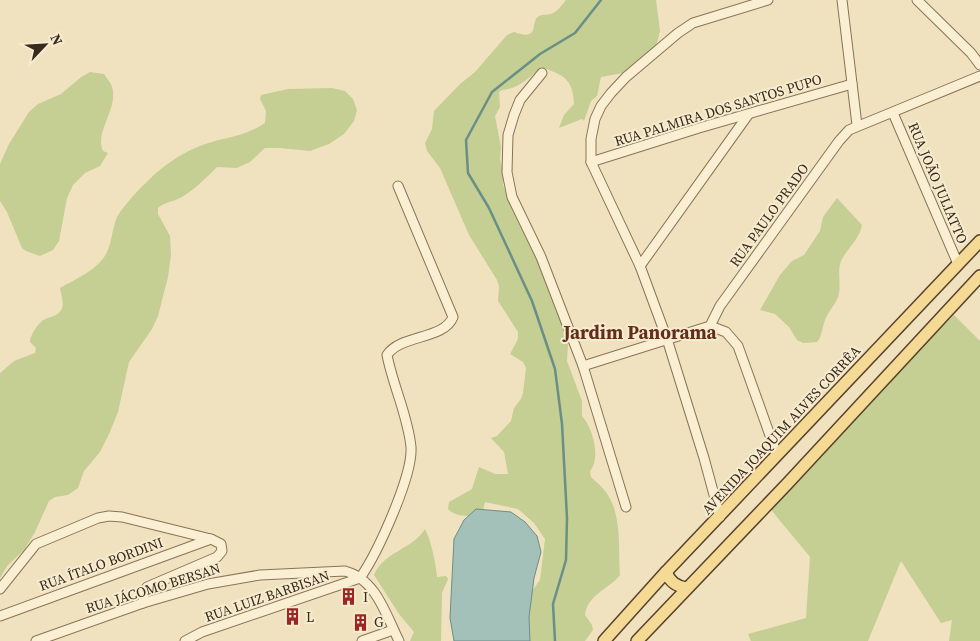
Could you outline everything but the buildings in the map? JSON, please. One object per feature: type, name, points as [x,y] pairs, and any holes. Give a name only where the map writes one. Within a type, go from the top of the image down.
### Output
[{"type":"main road","name":"AVENIDA JOAQUIM ALVES CORRÊA","points":[[604,641],[666,572],[980,241]]},
{"type":"main road","points":[[637,641],[787,484],[980,276]]},
{"type":"main road","points":[[666,572],[676,585],[686,588]]},
{"type":"street","points":[[720,517],[704,458],[666,339],[640,266],[592,162],[591,139],[595,118],[601,106],[626,76],[678,34],[693,23],[768,0]]},
{"type":"street","points":[[842,0],[857,125]]},
{"type":"street","points":[[917,0],[971,53],[980,65]]},
{"type":"street","points":[[542,74],[520,100],[514,115],[508,135],[507,172],[512,196],[541,257],[583,366],[626,507]]},
{"type":"street","name":"RUA PAULO PRADO","points":[[710,326],[720,306],[839,141],[849,130],[857,125],[893,113],[980,76]]},
{"type":"street","name":"RUA PALMIRA DOS SANTOS PUPO","points":[[592,162],[852,84]]},
{"type":"street","name":"RUA JOÃO JULIATTO","points":[[893,113],[958,264]]},
{"type":"street","points":[[640,266],[748,115]]},
{"type":"street","points":[[398,186],[453,316],[451,322],[443,328],[398,344],[387,354],[409,434],[410,458],[407,474],[378,547],[370,565],[360,578],[376,593],[399,641]]},
{"type":"street","points":[[583,366],[710,326],[720,328],[738,346],[777,455]]},
{"type":"street","points":[[0,590],[36,544],[98,518],[109,516],[122,518],[212,539],[221,544],[222,551],[217,557],[147,587],[144,592],[144,603]]},
{"type":"street","name":"RUA ÍTALO BORDINI","points":[[0,616],[212,539]]},
{"type":"street","name":"RUA JÁCOMO BERSAN","points":[[36,641],[144,603],[232,579],[345,571],[352,572],[360,578]]},
{"type":"street","points":[[312,572],[326,578],[329,583],[329,589]]},
{"type":"street","name":"RUA LUIZ BARBISAN","points":[[185,641],[202,632],[360,578]]},
{"type":"street","points":[[362,641],[394,630]]},
{"type":"green space","points":[[566,0],[656,0],[660,31],[655,50],[623,73],[601,77],[597,96],[591,101],[584,121],[582,119],[559,128],[564,115],[574,104],[572,88],[561,75],[541,67],[528,79],[513,88],[499,92],[500,107],[495,116],[501,147],[500,159],[504,176],[503,185],[519,224],[537,256],[563,328],[568,345],[567,361],[582,401],[582,416],[586,421],[594,443],[595,459],[590,471],[591,477],[609,497],[616,515],[619,535],[620,575],[590,602],[585,615],[593,630],[585,641],[525,641],[526,599],[540,580],[545,539],[534,523],[518,509],[485,502],[482,515],[468,516],[455,514],[448,509],[449,502],[472,489],[479,467],[495,474],[508,474],[504,452],[491,438],[497,436],[511,421],[514,408],[523,393],[526,368],[523,362],[510,354],[518,339],[518,332],[498,301],[499,286],[497,280],[469,235],[440,168],[427,151],[425,143],[432,129],[434,111],[460,84],[475,72],[507,35],[514,32],[532,33],[536,19],[540,15],[553,13]]},
{"type":"green space","points":[[90,72],[104,74],[111,84],[113,93],[113,101],[104,127],[101,143],[103,151],[108,153],[100,166],[85,173],[73,185],[67,198],[59,241],[53,250],[40,256],[22,248],[7,212],[0,201],[0,164],[9,144],[29,112],[38,104],[61,94]]},
{"type":"green space","points":[[332,88],[345,91],[353,99],[357,110],[354,121],[344,134],[329,144],[310,151],[265,148],[250,162],[237,168],[217,167],[189,192],[158,208],[158,214],[170,236],[171,255],[168,277],[158,316],[152,329],[129,362],[118,412],[109,434],[100,452],[84,471],[78,488],[68,495],[55,497],[49,501],[35,532],[24,550],[7,566],[0,578],[0,373],[14,361],[35,353],[36,348],[30,342],[35,329],[45,319],[61,311],[63,303],[60,288],[86,274],[102,260],[108,250],[114,226],[120,212],[129,200],[155,174],[176,158],[191,150],[207,143],[247,132],[265,123],[266,111],[260,99],[261,95],[288,89]]},
{"type":"green space","points":[[837,198],[862,225],[861,230],[841,261],[838,296],[826,317],[820,337],[817,342],[803,343],[797,340],[789,327],[775,314],[760,310],[780,275],[792,261],[804,255],[820,231],[823,217]]},
{"type":"green space","points":[[954,315],[980,341],[980,641],[949,641],[952,620],[941,623],[901,561],[868,641],[751,641],[748,634],[806,618],[810,557],[767,505]]},
{"type":"green space","points":[[425,529],[433,552],[437,577],[446,576],[448,579],[442,593],[441,641],[410,641],[414,632],[399,614],[374,575],[384,561],[420,536]]},
{"type":"water","points":[[476,509],[511,512],[525,522],[537,536],[541,552],[534,578],[529,617],[530,641],[454,641],[450,618],[454,539],[464,520]]},
{"type":"waterway","points":[[555,641],[553,604],[566,560],[567,518],[562,424],[555,369],[532,301],[489,208],[468,173],[466,140],[492,92],[540,54],[575,33],[601,0]]},
{"type":"place","name":"I","points":[[349,597]]},
{"type":"place","name":"L","points":[[292,617]]},
{"type":"place","name":"G","points":[[360,622]]},
{"type":"district","name":"Jardim Panorama","points":[[640,332]]}]
